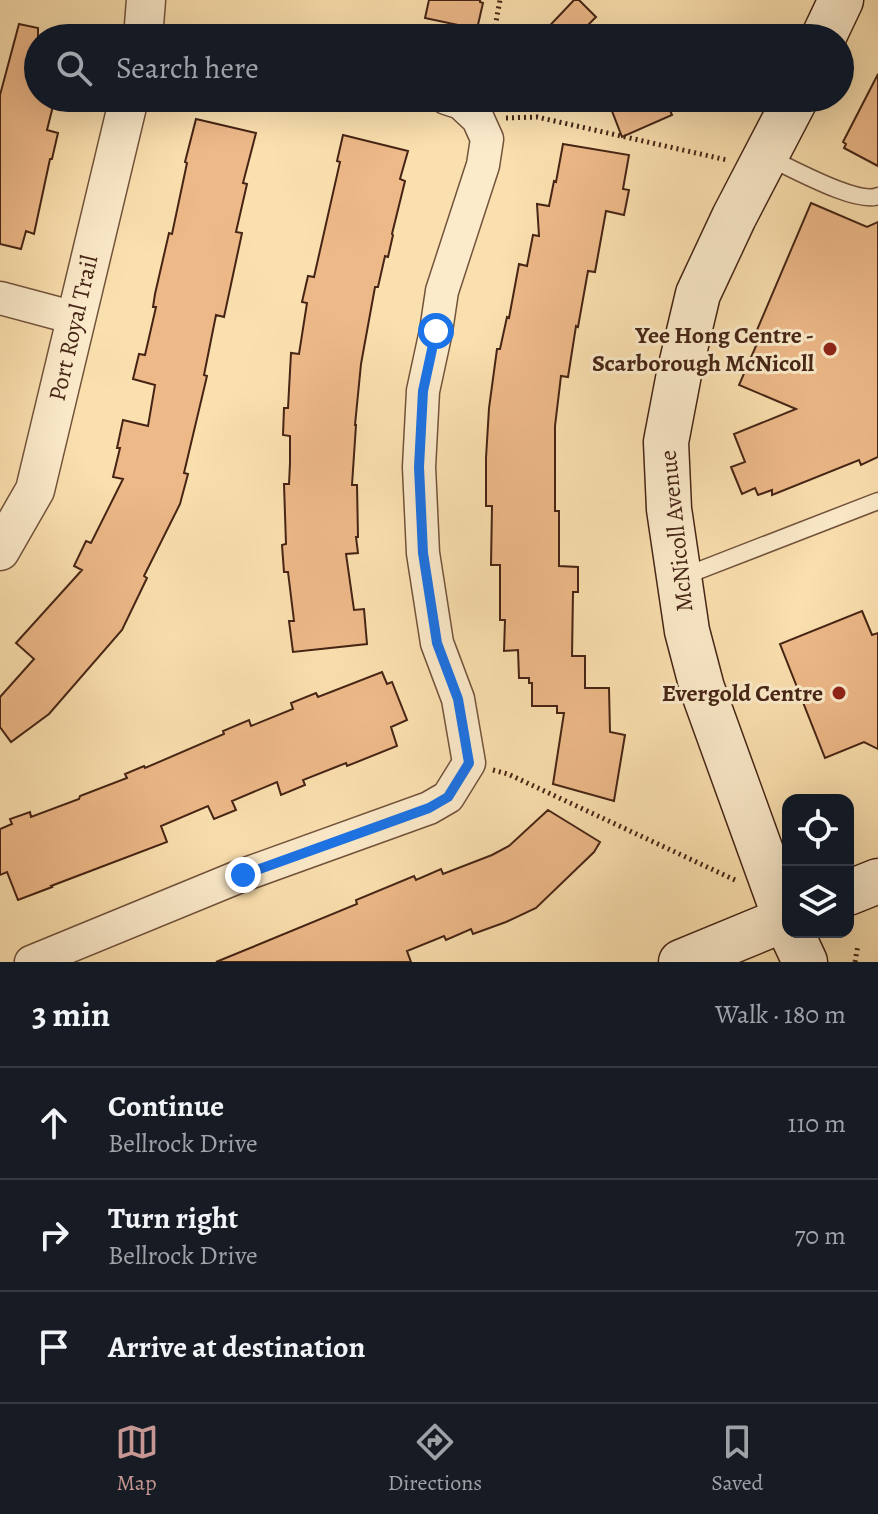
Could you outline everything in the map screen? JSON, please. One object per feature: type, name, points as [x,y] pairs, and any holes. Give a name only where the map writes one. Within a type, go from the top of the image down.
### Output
[{"type":"main road","points":[[830,24],[841,0]]},
{"type":"main road","name":"McNicoll Avenue","points":[[782,908],[702,688],[687,631],[669,509],[666,442],[698,294],[789,112]]},
{"type":"main road","points":[[854,891],[878,881]]},
{"type":"main road","points":[[681,962],[782,926]]},
{"type":"main road","name":"McNicoll Avenue","points":[[794,938],[805,962]]},
{"type":"street","points":[[144,24],[146,0]]},
{"type":"street","name":"Port Royal Trail","points":[[0,551],[35,490],[126,112]]},
{"type":"street","points":[[31,962],[243,875],[429,808],[448,797],[469,763],[458,699],[437,643],[423,553],[419,467],[423,391],[442,291],[483,165],[487,139],[478,119],[471,112]]},
{"type":"street","points":[[0,298],[75,318]]},
{"type":"lane","points":[[762,162],[853,196],[871,199],[878,196]]},
{"type":"lane","points":[[679,578],[878,501]]},
{"type":"path","points":[[496,24],[500,0]]},
{"type":"path","points":[[478,119],[537,117],[762,162]]},
{"type":"path","points":[[469,763],[508,774],[736,881]]},
{"type":"path","points":[[855,962],[858,945]]},
{"type":"building","points":[[429,0],[480,0],[483,3],[478,24],[453,24],[425,18]]},
{"type":"building","points":[[574,0],[579,0],[596,17],[589,24],[551,24]]},
{"type":"building","points":[[19,24],[24,25],[24,112],[52,112],[47,130],[58,133],[34,234],[26,231],[21,249],[0,244],[0,95]]},
{"type":"building","points":[[878,74],[878,166],[844,148],[846,144],[843,142]]},
{"type":"building","points":[[612,112],[671,112],[672,115],[622,137]]},
{"type":"building","points":[[196,119],[256,133],[243,183],[247,184],[236,232],[242,233],[224,317],[216,315],[204,375],[207,376],[184,473],[188,474],[180,504],[144,576],[147,578],[122,630],[49,714],[11,742],[0,727],[0,697],[34,659],[16,643],[82,570],[74,566],[86,541],[91,543],[123,479],[113,477],[123,420],[148,426],[155,385],[133,379],[139,354],[145,355],[156,307],[153,307],[155,294],[169,233],[172,234]]},
{"type":"building","points":[[343,135],[408,151],[400,179],[405,181],[388,257],[385,256],[378,287],[375,287],[361,364],[355,425],[352,485],[357,485],[358,553],[346,554],[354,610],[364,609],[367,644],[293,652],[289,621],[294,621],[282,545],[286,544],[284,484],[289,484],[290,463],[290,436],[283,435],[284,408],[288,408],[291,353],[299,354],[307,303],[302,302],[308,276],[314,277],[340,162],[337,161]]},
{"type":"building","points":[[563,144],[629,155],[623,189],[629,190],[624,215],[606,211],[595,272],[588,271],[568,377],[561,376],[555,426],[555,511],[559,511],[559,566],[578,567],[578,592],[573,592],[572,656],[585,656],[585,688],[609,688],[610,732],[625,735],[614,801],[553,784],[564,713],[557,713],[557,706],[532,706],[532,683],[529,683],[529,678],[519,678],[518,650],[504,651],[505,620],[500,620],[500,565],[491,565],[492,506],[486,506],[489,408],[497,349],[500,349],[509,318],[519,264],[527,266],[533,235],[539,236],[537,204],[549,206]]},
{"type":"building","name":"Yee Hong Centre - Scarborough McNicoll","points":[[811,203],[867,227],[878,222],[878,457],[861,465],[859,460],[772,495],[772,490],[758,495],[755,488],[742,494],[731,467],[745,462],[734,434],[796,409],[739,385],[759,339],[754,337]]},
{"type":"building","name":"Evergold Centre","points":[[862,611],[872,635],[878,633],[878,749],[864,742],[825,758],[780,644]]},
{"type":"building","points":[[382,672],[387,684],[392,682],[407,720],[391,727],[397,746],[303,780],[305,785],[281,795],[277,782],[232,801],[236,810],[214,819],[208,806],[161,826],[167,842],[18,900],[7,872],[0,875],[0,829],[12,824],[10,819],[30,812],[31,817],[79,799],[127,778],[125,774],[224,734],[223,731],[249,720],[251,726],[293,709],[291,703],[316,693],[318,697]]},
{"type":"building","points":[[548,810],[600,842],[594,852],[536,908],[506,922],[473,934],[471,929],[446,940],[444,936],[407,951],[411,962],[216,962],[357,904],[356,900],[414,876],[416,880],[441,869],[443,874],[492,855],[509,846]]},
{"type":"place","name":"Yee Hong Centre - Scarborough McNicoll","points":[[830,349]]},
{"type":"place","name":"Evergold Centre","points":[[839,693]]},
{"type":"route","points":[[243,875],[429,808],[448,797],[469,763],[458,699],[437,643],[423,553],[419,467],[423,391],[436,331]]}]
